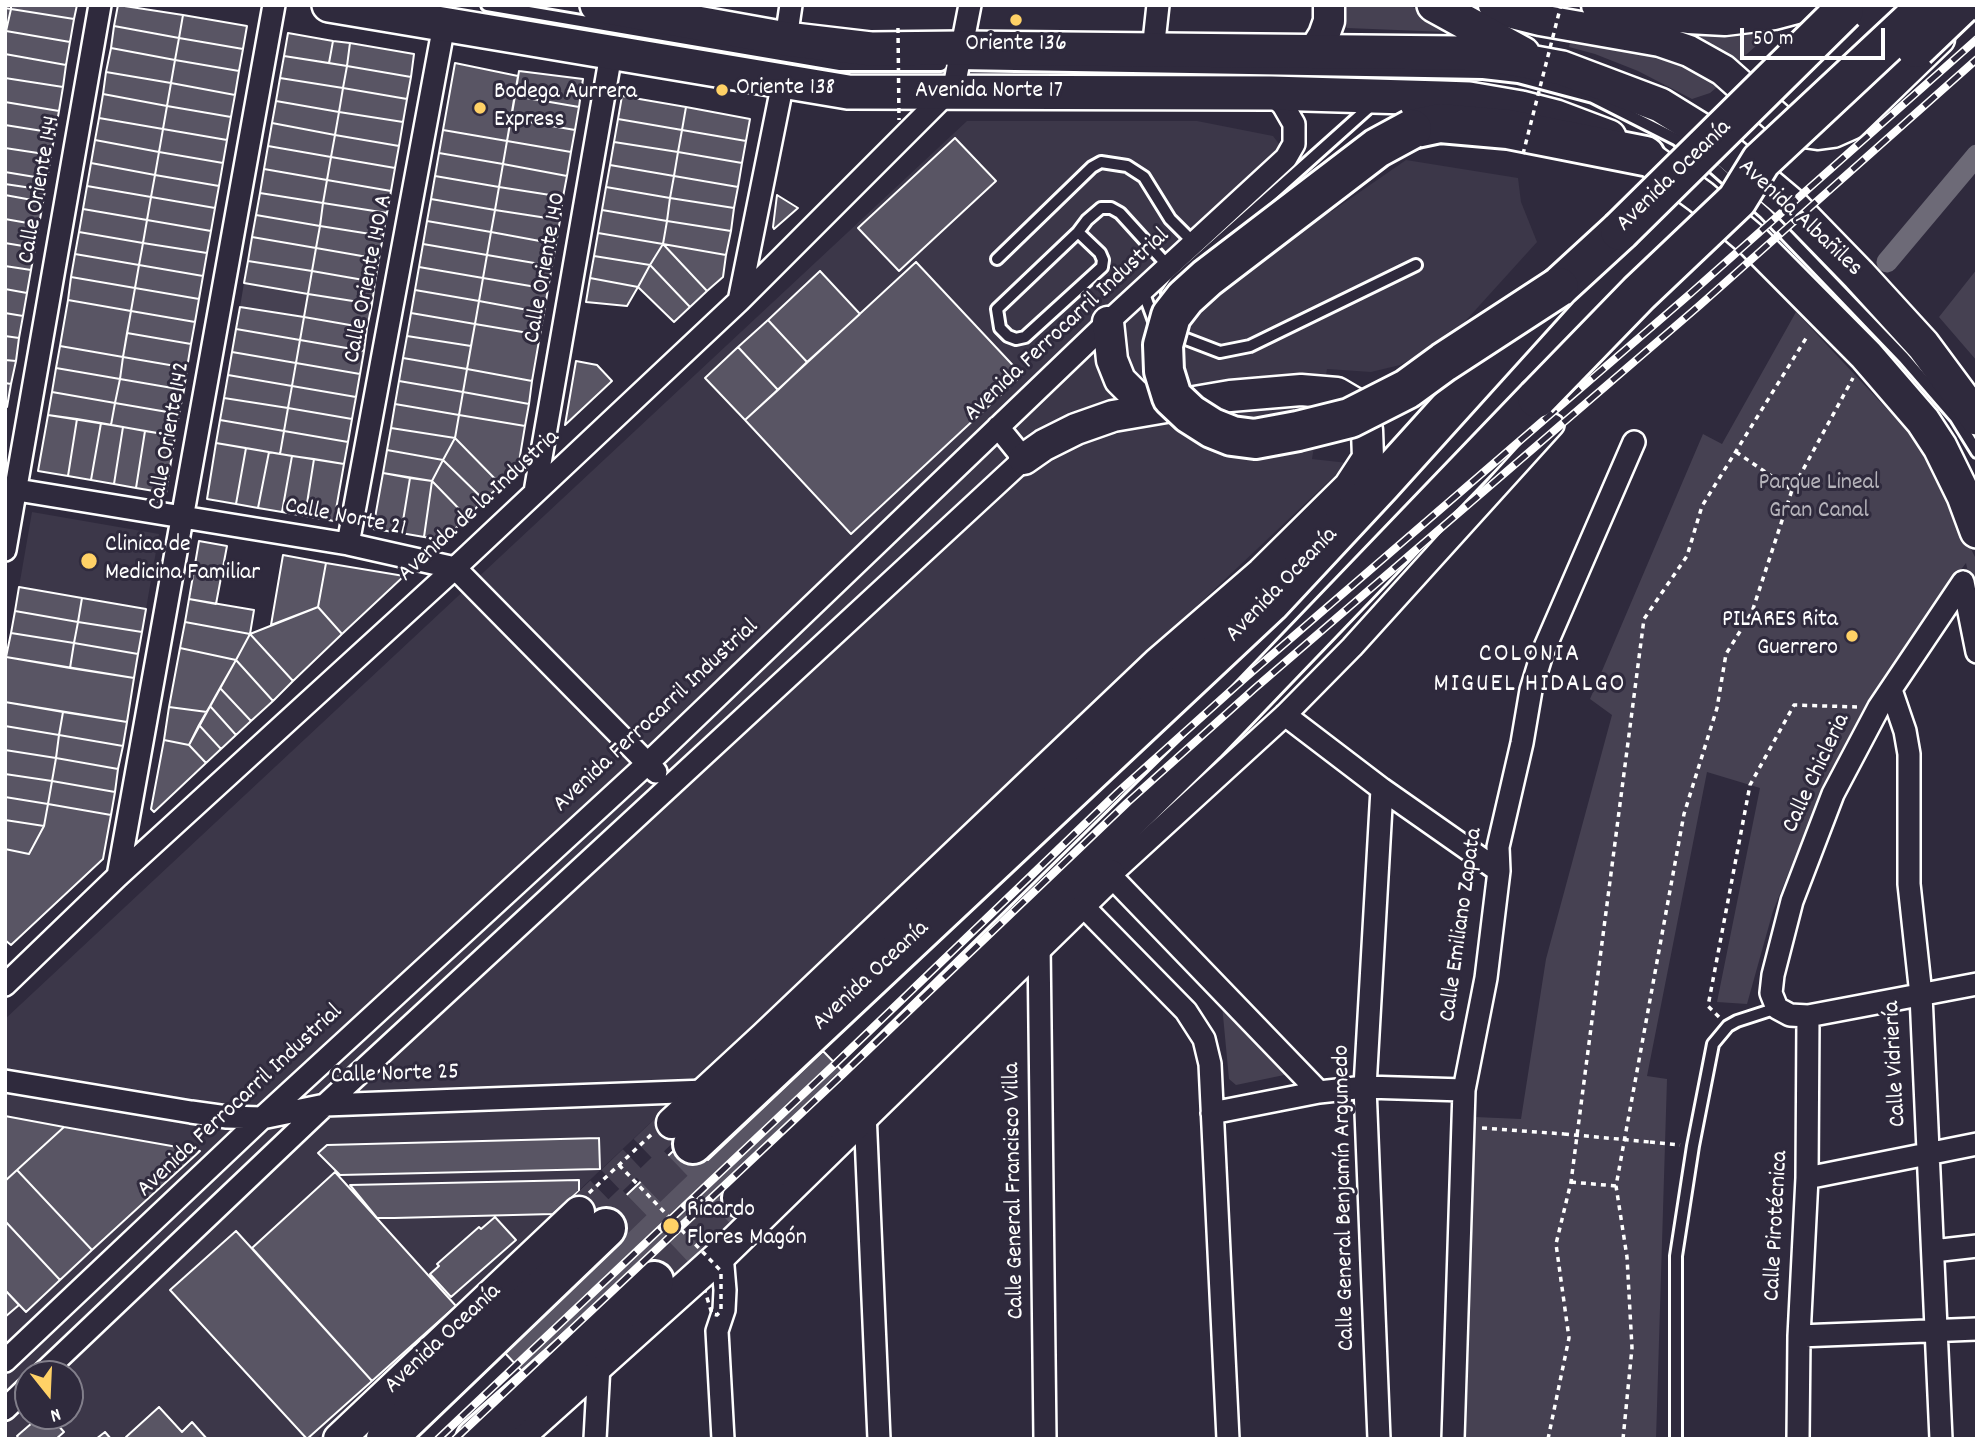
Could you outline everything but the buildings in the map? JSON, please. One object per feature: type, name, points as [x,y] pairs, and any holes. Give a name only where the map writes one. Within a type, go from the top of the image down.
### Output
[{"type":"highway","name":"Avenida Oceanía","points":[[674,1132],[843,1003],[1270,603],[1559,287],[1850,5]]},
{"type":"highway","points":[[1737,200],[1761,161],[1928,5]]},
{"type":"highway","points":[[742,1198],[1545,411],[1639,293],[1737,200],[1776,178],[1962,5]]},
{"type":"highway","points":[[1559,287],[1407,389],[1350,418],[1298,431],[1255,439],[1232,436],[1212,428],[1190,414],[1172,397],[1164,371],[1163,345],[1171,316],[1185,298],[1207,278],[1377,148],[1412,129],[1440,123],[1508,129],[1662,160]]},
{"type":"highway","points":[[1110,875],[1106,866],[1107,858],[1179,780],[1206,743]]},
{"type":"highway","points":[[765,1037],[843,1003]]},
{"type":"highway","name":"Avenida Oceanía","points":[[386,1439],[590,1213]]},
{"type":"highway","points":[[476,1439],[654,1282]]},
{"type":"main road","name":"Avenida Norte 17","points":[[330,5],[848,92],[956,72],[1153,51],[1458,52],[1538,62]]},
{"type":"main road","points":[[1314,53],[1329,20],[1329,5]]},
{"type":"main road","points":[[1434,5],[1538,62]]},
{"type":"main road","points":[[1494,5],[1540,20],[1660,41],[1689,51],[1723,71],[1785,125],[1818,134],[1833,132],[1852,124],[1975,5]]},
{"type":"main road","points":[[1600,6],[1688,18],[1725,20],[1774,14],[1808,5]]},
{"type":"main road","name":"Avenida Norte 17","points":[[609,6],[786,38],[872,49],[956,72],[1271,93],[1469,99],[1521,108],[1596,131],[1662,160]]},
{"type":"main road","name":"Avenida Albañiles","points":[[1538,62],[1588,76],[1675,112],[1707,134],[1790,205],[1793,249],[1827,307],[1894,360],[1977,418]]},
{"type":"main road","name":"Avenida Albañiles","points":[[1662,160],[1707,202],[1793,249],[1894,360],[1923,421],[1940,447],[1960,487],[1977,531]]},
{"type":"main road","points":[[1108,322],[1112,360],[1120,380],[1136,396],[1165,407]]},
{"type":"main road","name":"Avenida Oceanía","points":[[674,1132],[706,1091],[1158,663],[1262,573],[1349,488],[1368,458],[1367,430],[1359,406],[1337,393],[1301,390],[1230,397],[1112,416],[1076,429],[1044,445],[1024,459]]},
{"type":"main road","points":[[516,1439],[722,1254],[1110,875]]},
{"type":"main road","name":"Avenida Oceanía","points":[[339,1439],[590,1213]]},
{"type":"street","name":"Calle Oriente 144","points":[[5,550],[10,489],[100,5]]},
{"type":"street","name":"Calle Oriente 142","points":[[118,876],[274,5]]},
{"type":"street","points":[[786,38],[791,5]]},
{"type":"street","points":[[956,72],[970,5]]},
{"type":"street","points":[[1153,51],[1158,5]]},
{"type":"street","name":"Calle Oriente 140 A","points":[[348,544],[444,25]]},
{"type":"street","name":"Calle Oriente 140","points":[[535,492],[611,54]]},
{"type":"street","name":"Avenida de la Industria","points":[[5,985],[118,876],[455,568],[739,301],[956,72]]},
{"type":"street","points":[[739,301],[783,82]]},
{"type":"street","name":"Avenida Ferrocarril Industrial","points":[[5,1361],[262,1118],[648,763],[1108,322],[1291,151],[1294,144],[1294,124],[1283,105],[1271,93]]},
{"type":"street","points":[[1319,1091],[1110,875],[1285,715],[1353,648],[1545,411]]},
{"type":"street","points":[[57,1360],[325,1105],[1024,459],[998,427]]},
{"type":"street","name":"Calle Emiliano Zapata","points":[[1454,1439],[1464,1090],[1486,978],[1499,870],[1498,847],[1531,690],[1542,654],[1634,442]]},
{"type":"street","name":"Calle Norte 21","points":[[10,489],[348,544],[455,568]]},
{"type":"street","points":[[455,568],[670,786]]},
{"type":"street","name":"Calle Chicleria","points":[[1777,1008],[1771,993],[1773,975],[1791,901],[1833,793],[1885,699],[1963,582],[1977,652]]},
{"type":"street","name":"Calle Vidriería","points":[[1885,699],[1905,732],[1909,754],[1909,884],[1921,995],[1941,1439]]},
{"type":"street","points":[[1285,715],[1382,789],[1499,870]]},
{"type":"street","name":"Calle General Benjamín Argumedo","points":[[1380,1439],[1365,1087],[1382,789]]},
{"type":"street","points":[[1080,904],[1186,1011],[1204,1039],[1210,1064],[1228,1439]]},
{"type":"street","name":"Calle General Francisco Villa","points":[[1040,943],[1045,1439]]},
{"type":"street","points":[[1777,1008],[1790,1015],[1808,1016],[1977,984]]},
{"type":"street","name":"Calle Pirotécnica","points":[[1798,1439],[1799,1336],[1807,1178],[1808,1016]]},
{"type":"street","name":"Calle Norte 25","points":[[5,1081],[191,1112],[262,1118],[325,1105],[706,1091]]},
{"type":"street","points":[[1212,1114],[1319,1091],[1365,1087],[1464,1090]]},
{"type":"street","points":[[866,1111],[880,1439]]},
{"type":"street","points":[[1807,1178],[1977,1144]]},
{"type":"street","points":[[1933,1251],[1977,1246]]},
{"type":"street","points":[[722,1254],[724,1310],[717,1331],[723,1439]]},
{"type":"street","points":[[1799,1336],[1977,1329]]},
{"type":"street","points":[[595,1439],[598,1365]]},
{"type":"lane","points":[[386,5],[817,79],[877,83],[956,72],[1483,73],[1552,84],[1593,97],[1676,139],[1716,167],[1793,249]]},
{"type":"lane","points":[[487,5],[840,65],[956,72],[1477,91],[1569,110],[1616,129]]},
{"type":"lane","points":[[1907,42],[1946,5]]},
{"type":"lane","points":[[1162,330],[1164,304],[1175,281],[1384,95]]},
{"type":"lane","points":[[1774,115],[1788,120],[1802,119],[1826,113],[1838,105]]},
{"type":"lane","points":[[997,259],[1092,167],[1101,162],[1127,166],[1144,177],[1170,219],[1194,243]]},
{"type":"lane","points":[[1078,232],[1100,253],[1102,267],[1025,337],[1016,339],[1008,336],[1000,328],[998,309],[1101,208],[1111,208],[1120,213],[1169,267]]},
{"type":"lane","points":[[1143,291],[1154,321],[1162,330],[1220,352],[1250,346],[1416,265]]},
{"type":"lane","points":[[1894,360],[1956,418],[1977,452]]},
{"type":"lane","points":[[1961,463],[1977,501]]},
{"type":"lane","points":[[1676,1439],[1676,1256],[1693,1146],[1713,1044],[1728,1026],[1777,1008]]},
{"type":"path","points":[[1523,154],[1561,5]]},
{"type":"path","points":[[898,28],[899,120]]},
{"type":"path","points":[[1548,1439],[1569,1338],[1556,1244],[1571,1182],[1644,619],[1687,556],[1702,506],[1827,307]]},
{"type":"path","points":[[1623,1439],[1632,1348],[1628,1257],[1616,1185],[1684,814],[1717,708],[1726,654],[1752,612],[1792,490],[1894,360]]},
{"type":"path","points":[[1736,452],[1792,490]]},
{"type":"path","points":[[1728,1026],[1708,1006],[1750,785],[1794,705],[1885,699]]},
{"type":"path","points":[[1463,1126],[1693,1146]]},
{"type":"path","points":[[590,1213],[619,1165],[674,1132]]},
{"type":"path","points":[[619,1165],[721,1271],[721,1311],[717,1315],[712,1314],[705,1291]]},
{"type":"path","points":[[1571,1182],[1616,1185]]},
{"type":"shaded area","points":[[967,121],[1197,121],[1273,136],[1331,212],[1406,160],[1518,178],[1521,202],[1537,242],[1450,338],[1400,365],[1371,372],[1327,369],[1312,459],[1348,463],[316,1439],[5,1439],[5,1019]]},
{"type":"shaded area","name":"Clinica de Medicina Familiar","points":[[32,512],[159,534],[146,609],[19,587]]},
{"type":"green space","points":[[1338,5],[1408,5],[1471,33],[1347,28]]},
{"type":"green space","points":[[1580,7],[1687,26],[1785,20],[1738,62],[1713,45],[1684,33],[1579,13]]},
{"type":"green space","points":[[1571,36],[1678,61],[1722,83],[1710,93],[1692,99],[1638,71],[1569,47]]},
{"type":"green space","points":[[1977,269],[1977,361],[1939,317]]},
{"type":"green space","points":[[244,283],[308,294],[304,317],[240,307]]},
{"type":"green space","name":"Parque Lineal Gran Canal","points":[[1796,312],[1917,441],[1977,561],[1977,613],[1966,563],[1930,610],[1851,734],[1811,818],[1773,911],[1747,1004],[1717,1002],[1760,788],[1707,772],[1647,1076],[1667,1079],[1656,1439],[1466,1439],[1475,1117],[1521,1119],[1546,959],[1612,715],[1590,699],[1703,434],[1722,444]]},
{"type":"green space","points":[[1222,1005],[1289,1074],[1236,1085],[1229,1079]]},
{"type":"waterway","points":[[1887,262],[1977,155]]},
{"type":"tunnel","points":[[579,1212],[672,1123]]},
{"type":"tunnel","points":[[606,1228],[693,1144]]},
{"type":"tunnel","points":[[654,1281],[742,1198]]},
{"type":"railway","points":[[438,1439],[1118,792],[1245,678],[1691,293],[1977,39]]},
{"type":"railway","points":[[455,1439],[1128,802],[1254,689],[1700,305],[1977,59]]},
{"type":"place","name":"Oriente 136","points":[[1016,20]]},
{"type":"place","name":"Oriente 138","points":[[722,90]]},
{"type":"place","name":"Bodega Aurrera Express","points":[[480,108]]},
{"type":"place","name":"Clinica de Medicina Familiar","points":[[89,561]]},
{"type":"place","name":"PILARES Rita Guerrero","points":[[1852,636]]},
{"type":"place","name":"Ricardo Flores Magón","points":[[671,1226]]},
{"type":"district","name":"COLONIA MIGUEL HIDALGO","points":[[1530,671]]}]
